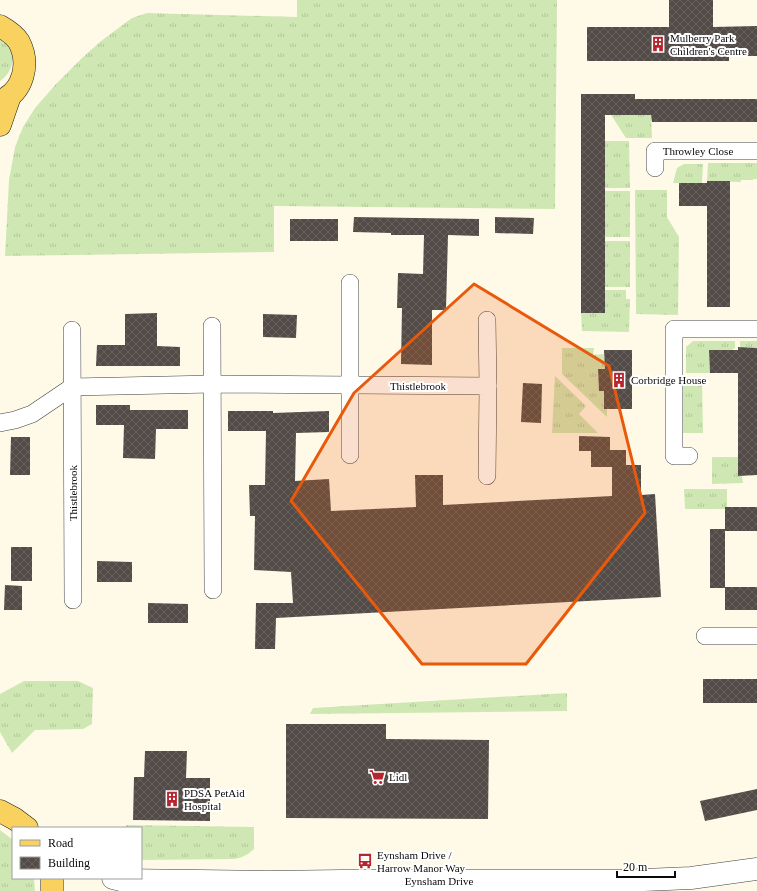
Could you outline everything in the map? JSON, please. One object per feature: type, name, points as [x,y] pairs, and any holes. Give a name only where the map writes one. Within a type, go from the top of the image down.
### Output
[{"type":"main road","points":[[0,26],[16,38],[24,54],[25,64],[23,75],[19,84],[5,98],[0,125]]},
{"type":"main road","points":[[0,811],[26,827]]},
{"type":"main road","points":[[52,879],[52,891]]},
{"type":"street","name":"Throwley Close","points":[[655,168],[655,151],[757,151]]},
{"type":"street","points":[[350,283],[350,455]]},
{"type":"street","points":[[487,320],[487,476]]},
{"type":"street","points":[[212,326],[213,590]]},
{"type":"street","points":[[690,456],[674,456],[674,329],[757,329]]},
{"type":"street","name":"Thistlebrook","points":[[72,330],[73,600]]},
{"type":"street","name":"Thistlebrook","points":[[72,386],[213,384],[488,386]]},
{"type":"street","points":[[0,422],[16,420],[32,414],[72,386]]},
{"type":"street","points":[[705,636],[757,636]]},
{"type":"street","name":"Eynsham Drive","points":[[112,883],[620,881],[692,884],[757,869]]},
{"type":"highlighted area","points":[[474,284],[609,366],[645,513],[526,664],[422,664],[291,501],[354,393]]},
{"type":"green space","points":[[297,0],[557,0],[555,209],[274,206],[274,252],[5,256],[9,180],[15,147],[23,127],[35,108],[56,84],[101,41],[132,18],[147,13],[297,17]]},
{"type":"green space","points":[[0,36],[9,46],[13,56],[13,61],[10,70],[0,81]]},
{"type":"green space","points":[[611,115],[651,115],[652,138],[626,138]]},
{"type":"green space","points":[[605,141],[629,141],[630,188],[605,188]]},
{"type":"green space","points":[[708,163],[757,163],[757,179],[741,180],[741,182],[707,181]]},
{"type":"green space","points":[[684,164],[703,164],[702,183],[673,183],[677,168]]},
{"type":"green space","points":[[635,190],[667,190],[667,217],[679,237],[678,315],[636,314]]},
{"type":"green space","points":[[605,191],[630,191],[630,237],[605,237]]},
{"type":"green space","points":[[605,241],[630,241],[630,287],[605,287]]},
{"type":"green space","points":[[605,290],[626,290],[626,299],[630,299],[629,332],[582,331],[581,313],[605,313]]},
{"type":"green space","points":[[693,341],[735,341],[735,348],[732,350],[709,350],[710,373],[686,373],[686,347]]},
{"type":"green space","points":[[740,341],[757,341],[757,348],[740,347]]},
{"type":"green space","points":[[562,348],[594,348],[593,355],[604,354],[605,369],[598,369],[599,391],[604,391],[604,409],[607,409],[607,417],[562,374]]},
{"type":"green space","points":[[555,376],[586,406],[579,414],[598,433],[552,433]]},
{"type":"green space","points":[[696,378],[702,381],[703,433],[680,433],[680,381],[683,379]]},
{"type":"green space","points":[[712,457],[738,457],[743,483],[712,484]]},
{"type":"green space","points":[[684,489],[727,489],[727,507],[725,507],[725,509],[685,509]]},
{"type":"green space","points":[[24,681],[78,681],[93,688],[92,724],[83,729],[35,730],[12,753],[0,732],[0,694]]},
{"type":"green space","points":[[567,693],[567,711],[310,714],[313,708]]},
{"type":"green space","points":[[126,825],[254,827],[254,849],[245,856],[235,859],[142,860],[142,827],[126,827]]},
{"type":"green space","points":[[0,830],[12,839],[12,879],[34,879],[35,891],[0,891]]},
{"type":"building","name":"Mulberry Park Children's Centre","points":[[669,0],[713,0],[713,27],[757,26],[757,56],[729,56],[729,61],[587,61],[587,27],[669,27]]},
{"type":"building","points":[[581,94],[635,94],[635,99],[757,99],[757,122],[652,122],[651,115],[605,115],[605,313],[581,313]]},
{"type":"building","points":[[707,181],[730,181],[730,307],[707,307],[707,206],[679,206],[679,183],[707,183]]},
{"type":"building","points":[[354,217],[479,219],[479,236],[448,235],[446,310],[432,310],[432,365],[401,364],[402,308],[397,308],[398,273],[423,274],[424,235],[391,235],[391,233],[353,232]]},
{"type":"building","points":[[495,217],[534,218],[533,234],[495,233]]},
{"type":"building","points":[[290,219],[338,219],[338,241],[290,241]]},
{"type":"building","points":[[157,313],[157,346],[180,347],[180,366],[96,366],[97,345],[125,345],[125,314]]},
{"type":"building","points":[[263,314],[297,315],[296,338],[263,337]]},
{"type":"building","points":[[738,347],[757,348],[757,475],[738,476],[738,373],[710,373],[709,350],[738,350]]},
{"type":"building","name":"Corbridge House","points":[[604,350],[632,350],[632,409],[604,409],[604,391],[599,391],[598,369],[605,369]]},
{"type":"building","points":[[523,383],[542,384],[541,423],[521,422]]},
{"type":"building","points":[[96,405],[130,405],[130,410],[188,410],[188,429],[156,429],[155,459],[123,458],[124,425],[96,425]]},
{"type":"building","points":[[228,411],[273,411],[273,413],[329,411],[329,432],[296,433],[295,481],[329,479],[331,511],[416,507],[415,475],[443,475],[443,505],[612,496],[612,467],[591,467],[591,451],[579,451],[579,436],[610,437],[610,450],[626,450],[626,465],[641,465],[641,495],[655,494],[661,597],[276,618],[275,649],[255,649],[256,603],[293,603],[291,572],[254,570],[255,516],[250,516],[249,485],[265,485],[266,431],[228,431]]},
{"type":"building","points":[[11,437],[30,437],[30,475],[10,475]]},
{"type":"building","points":[[725,507],[757,507],[757,531],[725,531]]},
{"type":"building","points":[[710,529],[725,529],[725,587],[757,587],[757,610],[725,610],[725,588],[710,588]]},
{"type":"building","points":[[11,547],[32,547],[32,581],[11,581]]},
{"type":"building","points":[[97,561],[132,562],[132,582],[97,582]]},
{"type":"building","points":[[5,585],[22,586],[22,610],[4,610]]},
{"type":"building","points":[[148,603],[188,604],[188,623],[148,623]]},
{"type":"building","points":[[703,679],[757,679],[757,703],[703,703]]},
{"type":"building","points":[[286,724],[386,724],[386,739],[489,740],[488,819],[286,818]]},
{"type":"building","name":"PDSA PetAid Hospital","points":[[145,751],[187,751],[186,778],[210,778],[210,821],[133,820],[134,777],[144,777]]},
{"type":"building","points":[[757,789],[757,810],[705,821],[700,801]]},
{"type":"place","name":"Mulberry Park Children's Centre","points":[[658,44]]},
{"type":"place","name":"Corbridge House","points":[[619,380]]},
{"type":"place","name":"Lidl","points":[[377,777]]},
{"type":"place","name":"PDSA PetAid Hospital","points":[[172,799]]},
{"type":"place","name":"Eynsham Drive / Harrow Manor Way","points":[[365,861]]}]
